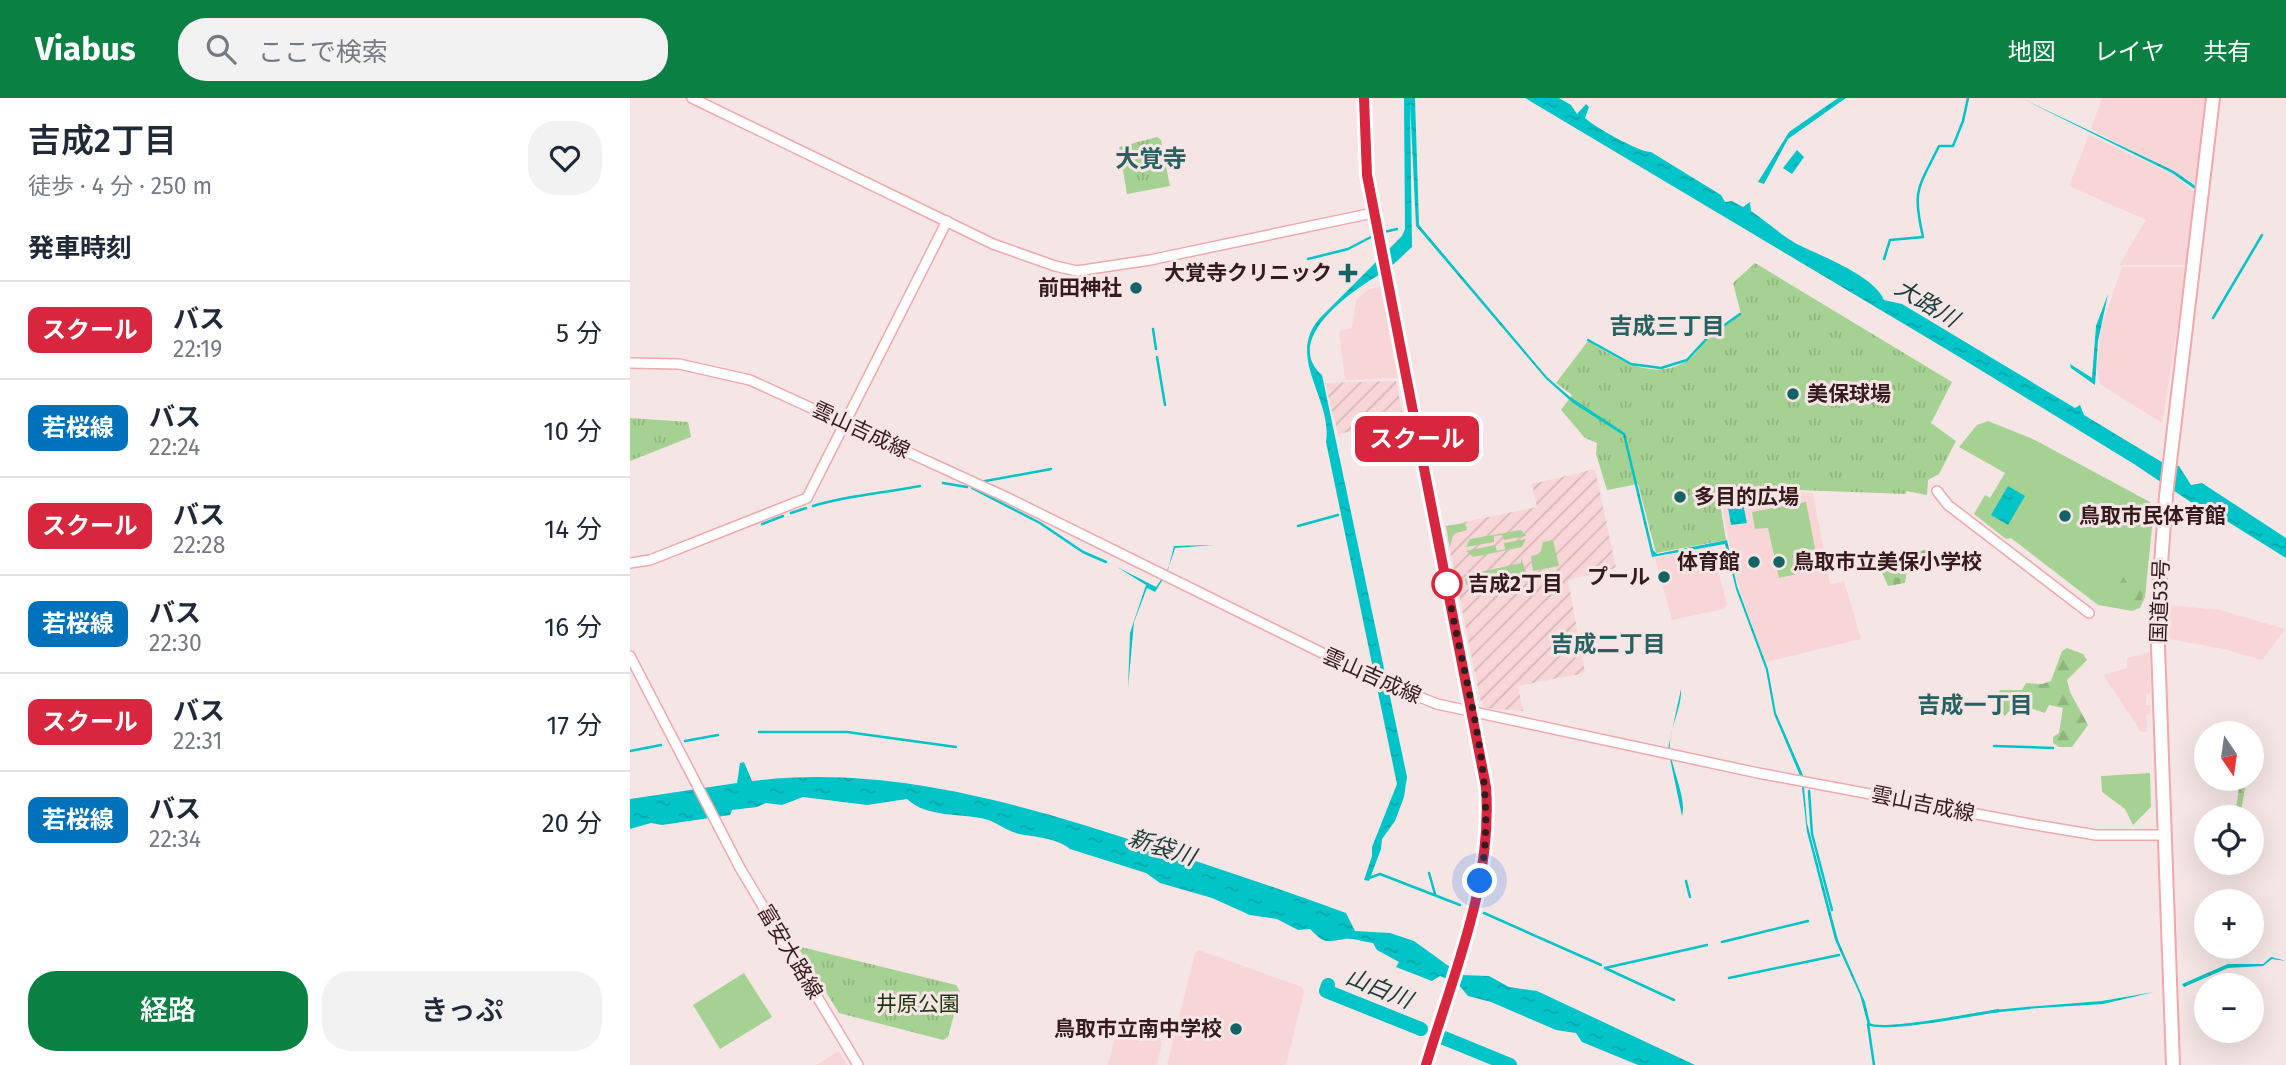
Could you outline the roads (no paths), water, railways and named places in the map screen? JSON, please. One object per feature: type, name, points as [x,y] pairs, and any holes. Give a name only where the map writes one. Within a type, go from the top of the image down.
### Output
[{"type":"highway","name":"国道53号","points":[[2173,1065],[2157,618],[2166,496],[2214,98]]},
{"type":"street","points":[[692,98],[1025,257],[1077,271],[1150,260],[1373,213]]},
{"type":"street","points":[[1364,98],[1365,156],[1373,213],[1486,787],[1488,819],[1483,869],[1426,1065]]},
{"type":"street","points":[[630,563],[650,560],[807,498],[843,422],[947,221]]},
{"type":"street","name":"雲山吉成線","points":[[630,363],[679,364],[712,369],[750,380],[1089,538],[1373,678],[1472,714],[1758,773],[2030,824],[2096,835],[2164,835]]},
{"type":"street","points":[[1937,491],[1948,505],[2089,613]]},
{"type":"street","name":"富安大路線","points":[[630,656],[723,838],[858,1065]]},
{"type":"water","points":[[1404,98],[1415,98],[1419,225],[1547,377],[1570,397],[1625,433],[1653,550],[1657,554],[1727,540],[1737,586],[1768,669],[1776,713],[1803,775],[1807,823],[1838,940],[1865,1002],[1870,1023],[1893,1025],[1999,1009],[2000,1012],[1910,1026],[1868,1025],[1860,995],[1835,940],[1807,832],[1801,778],[1774,714],[1766,670],[1736,589],[1725,544],[1652,557],[1623,435],[1573,403],[1546,379],[1416,226],[1410,103],[1412,247],[1388,269],[1338,304],[1315,332],[1310,347],[1312,361],[1322,375],[1407,777],[1404,797],[1395,821],[1382,839],[1369,881],[1364,880],[1372,856],[1372,847],[1397,784],[1326,442],[1323,410],[1308,363],[1307,348],[1310,333],[1320,318],[1402,236],[1405,229]]},
{"type":"water","points":[[1525,98],[1559,98],[1571,105],[1577,114],[1586,104],[1589,107],[1585,118],[1607,133],[1651,152],[1721,195],[1725,202],[1732,201],[1743,207],[1750,202],[1751,211],[1784,236],[1858,274],[1878,291],[1884,300],[1902,304],[2075,408],[2080,405],[2084,415],[2165,464],[2179,466],[2191,485],[2202,483],[2286,538],[2286,558],[2209,510],[2198,507],[2134,464],[1951,352]]},
{"type":"water","points":[[1838,98],[1846,98],[1788,139],[1764,184],[1758,182],[1789,132]]},
{"type":"water","points":[[2021,98],[2174,171],[2197,187],[2196,190],[2172,173]]},
{"type":"water","points":[[1797,150],[1804,157],[1792,174],[1783,168]]},
{"type":"water","points":[[2108,294],[2098,341],[2095,385],[2071,368],[2070,364],[2092,378],[2096,326]]},
{"type":"water","points":[[2008,486],[2025,496],[2008,525],[1991,515]]},
{"type":"water","points":[[1741,494],[1747,523],[1731,525],[1726,496]]},
{"type":"water","points":[[1214,545],[1175,548],[1169,565],[1174,546]]},
{"type":"water","points":[[1117,567],[1156,587],[1166,573],[1155,592],[1147,588],[1134,622],[1128,688],[1130,633],[1146,585]]},
{"type":"water","points":[[1681,689],[1681,697],[1672,731]]},
{"type":"water","points":[[1671,736],[1671,758],[1683,801],[1682,816],[1668,749]]},
{"type":"water","points":[[744,762],[752,781],[804,777],[906,783],[1007,803],[1106,832],[1346,913],[1355,931],[1390,933],[1414,941],[1461,975],[1489,976],[1509,987],[1537,991],[1695,1065],[1638,1065],[1582,1042],[1576,1033],[1556,1030],[1491,1002],[1468,996],[1458,984],[1440,976],[1432,981],[1396,967],[1399,962],[1377,950],[1373,943],[1348,939],[1325,941],[1310,929],[1298,930],[1277,919],[1250,915],[1212,898],[1160,883],[1146,873],[1070,849],[1052,840],[1015,833],[985,819],[934,812],[907,799],[867,805],[803,797],[782,805],[766,803],[757,807],[732,810],[730,815],[662,825],[651,823],[630,829],[630,799],[737,783],[740,763]]},
{"type":"water","points":[[2271,957],[2286,961],[2272,959],[2263,966],[2228,968],[2216,973],[2207,973],[2228,964],[2263,964]]},
{"type":"water","points":[[2194,979],[2194,983],[2184,987],[2182,984]]},
{"type":"water","points":[[2154,992],[2103,1004],[2026,1009],[2102,1001]]},
{"type":"waterway","points":[[1884,259],[1890,240],[1923,237],[1918,209],[1919,190],[1939,146],[1953,146],[1968,98]]},
{"type":"waterway","points":[[1384,232],[1397,229]]},
{"type":"waterway","points":[[2213,318],[2262,235]]},
{"type":"waterway","points":[[1308,259],[1348,249],[1371,237]]},
{"type":"waterway","points":[[1588,340],[1631,364],[1661,368],[1687,360],[1709,336],[1740,314]]},
{"type":"waterway","points":[[1153,329],[1156,349]]},
{"type":"waterway","points":[[1157,357],[1165,405]]},
{"type":"waterway","points":[[980,482],[1051,469]]},
{"type":"waterway","points":[[943,483],[967,487]]},
{"type":"waterway","points":[[813,506],[920,486]]},
{"type":"waterway","points":[[972,488],[1040,523],[1083,552],[1106,562]]},
{"type":"waterway","points":[[791,513],[806,508]]},
{"type":"waterway","points":[[1298,526],[1338,515]]},
{"type":"waterway","points":[[762,524],[783,516]]},
{"type":"waterway","points":[[759,732],[847,732],[956,747]]},
{"type":"waterway","points":[[685,741],[718,735]]},
{"type":"waterway","points":[[630,751],[661,745]]},
{"type":"waterway","points":[[1994,746],[2053,748]]},
{"type":"waterway","points":[[1809,791],[1812,834],[1832,910]]},
{"type":"waterway","points":[[1429,873],[1435,894]]},
{"type":"waterway","points":[[1369,878],[1380,874],[1460,905]]},
{"type":"waterway","points":[[1686,881],[1690,897]]},
{"type":"waterway","points":[[1484,913],[1601,965]]},
{"type":"waterway","points":[[1722,942],[1808,921]]},
{"type":"waterway","points":[[1605,968],[1707,945]]},
{"type":"waterway","points":[[1729,978],[1839,955]]},
{"type":"waterway","points":[[1605,968],[1674,1000]]},
{"type":"waterway","name":"山白川","points":[[1328,985],[1326,991],[1421,1029]]},
{"type":"waterway","points":[[1997,1011],[2029,1008]]},
{"type":"waterway","points":[[1868,1024],[1874,1065]]},
{"type":"waterway","name":"山白川","points":[[1444,1038],[1510,1065]]},
{"type":"place","name":"大覚寺クリニック","points":[[1348,273]]},
{"type":"place","name":"前田神社","points":[[1136,288]]},
{"type":"place","name":"美保球場","points":[[1793,394]]},
{"type":"place","name":"多目的広場","points":[[1680,497]]},
{"type":"place","name":"鳥取市民体育館","points":[[2065,516]]},
{"type":"place","name":"体育館","points":[[1754,562]]},
{"type":"place","name":"鳥取市立美保小学校","points":[[1779,562]]},
{"type":"place","name":"プール","points":[[1664,577]]},
{"type":"place","name":"吉成2丁目","points":[[1447,584]]},
{"type":"place","name":"鳥取市立南中学校","points":[[1236,1029]]},
{"type":"district","name":"大覚寺","points":[[1151,159]]},
{"type":"district","name":"吉成三丁目","points":[[1667,326]]},
{"type":"district","name":"吉成二丁目","points":[[1608,644]]},
{"type":"district","name":"吉成一丁目","points":[[1975,705]]},
{"type":"water label","name":"大路川","points":[[1927,303]]},
{"type":"water label","name":"新袋川","points":[[1162,847]]},
{"type":"park label","name":"井原公園","points":[[918,1004]]}]
